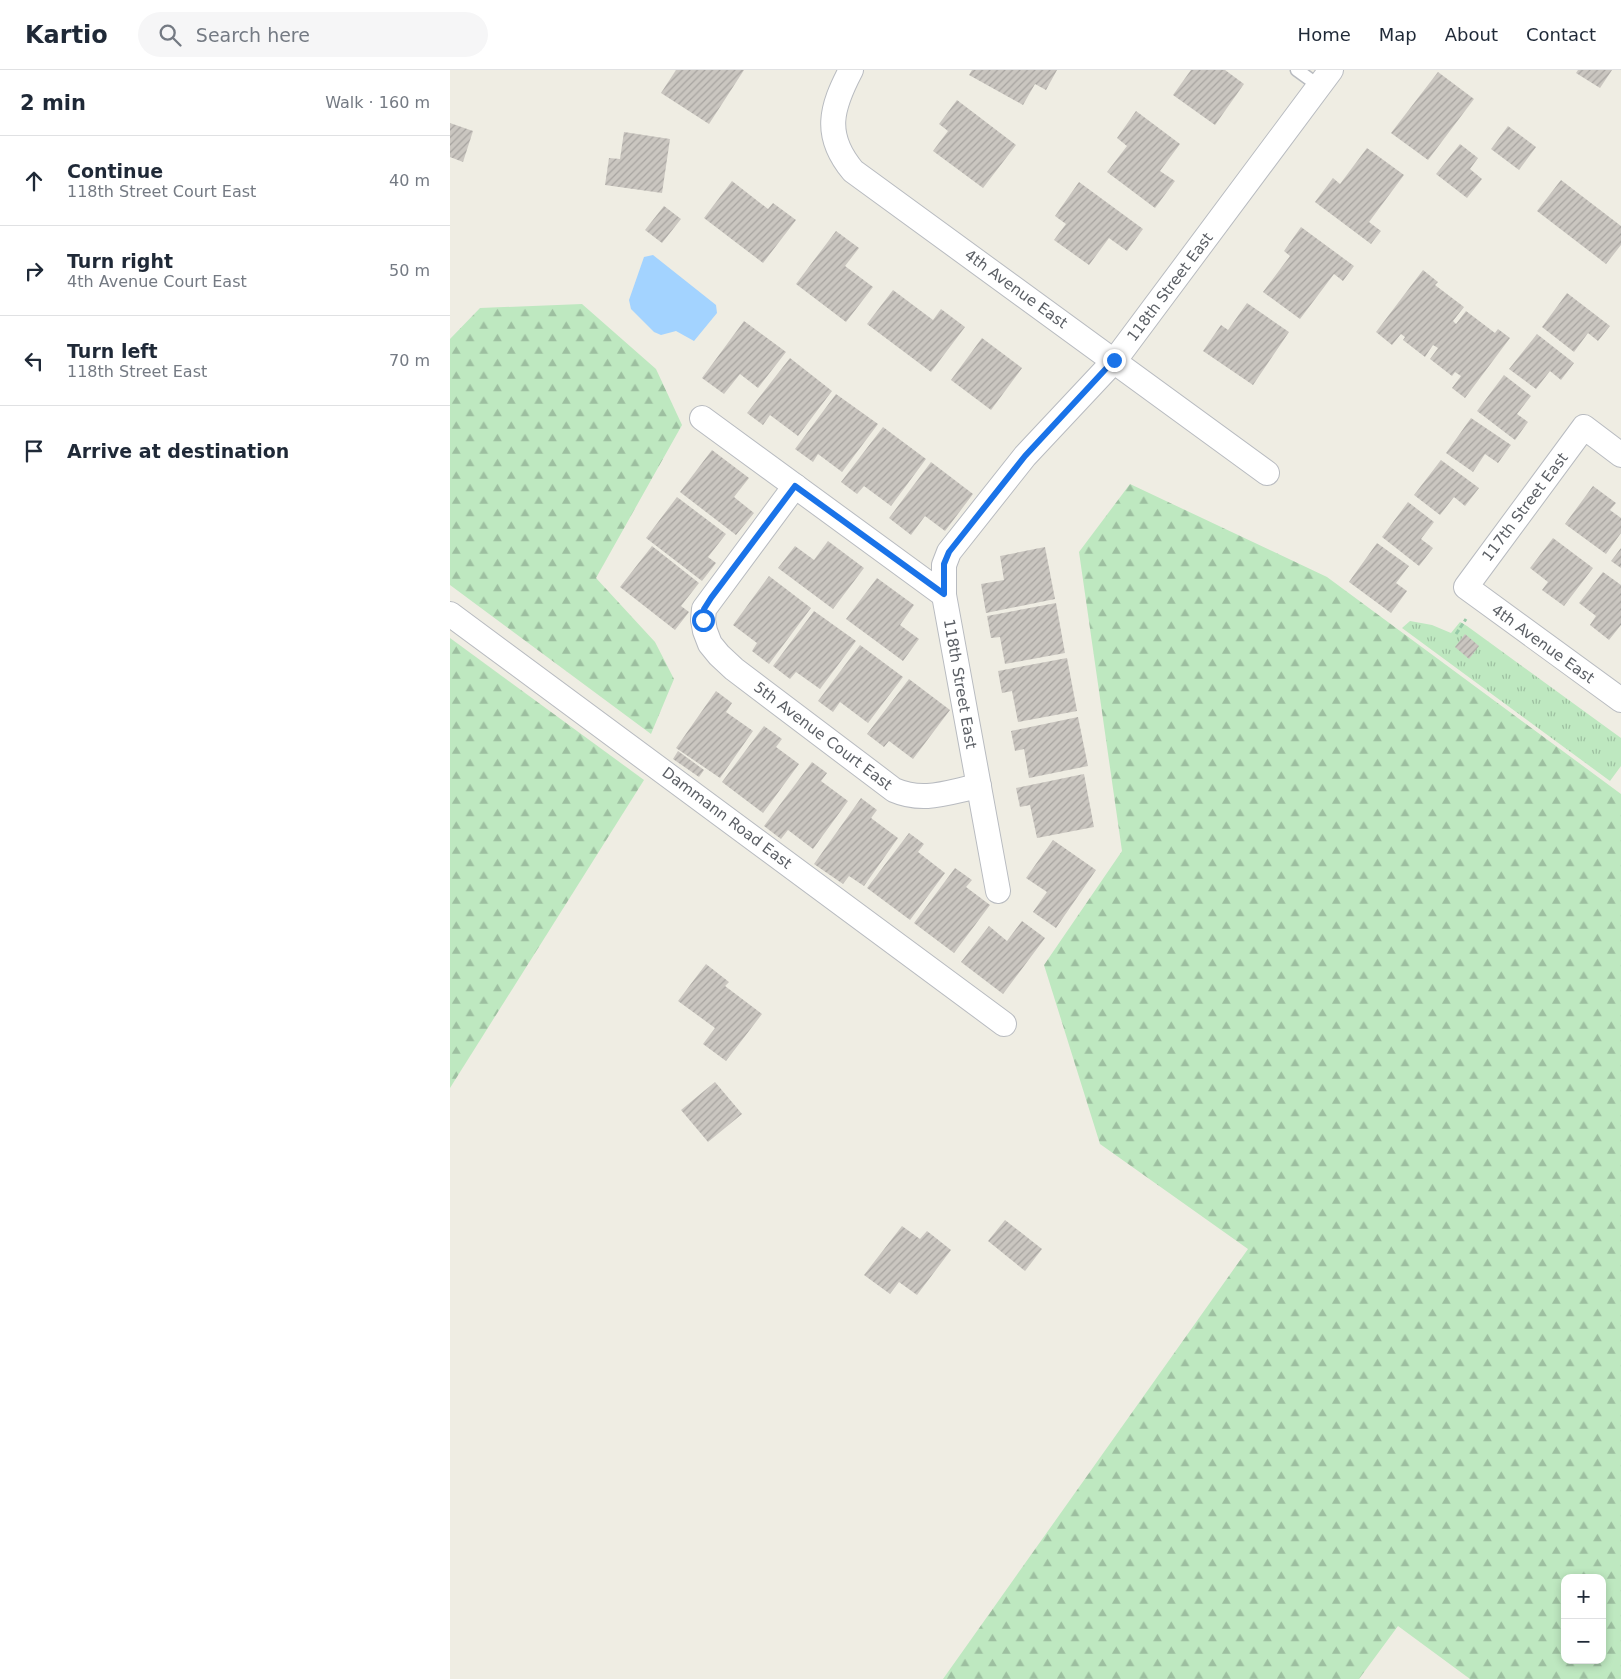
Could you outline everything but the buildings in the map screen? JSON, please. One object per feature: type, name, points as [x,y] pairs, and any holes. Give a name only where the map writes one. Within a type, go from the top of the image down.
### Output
[{"type":"street","name":"4th Avenue East","points":[[851,70],[840,90],[832,120],[833,137],[840,156],[853,171],[1267,473]]},
{"type":"street","name":"118th Street East","points":[[998,891],[944,594],[944,564],[949,552],[1025,456],[1114,360],[1325,78]]},
{"type":"street","points":[[702,418],[944,594]]},
{"type":"street","name":"117th Street East","points":[[1466,587],[1584,428],[1621,455]]},
{"type":"street","name":"5th Avenue Court East","points":[[795,486],[704,609],[703,620],[710,644],[734,669],[894,790],[911,797],[930,796],[979,786]]},
{"type":"street","name":"4th Avenue East","points":[[1466,587],[1621,700]]},
{"type":"street","name":"Dammann Road East","points":[[450,614],[1004,1024]]},
{"type":"lane","points":[[1297,70],[1325,78]]},
{"type":"path","points":[[1456,634],[1466,620]]},
{"type":"green space","points":[[582,304],[656,369],[682,425],[596,578],[655,642],[674,679],[651,734],[450,585],[450,339],[480,308]]},
{"type":"green space","points":[[1130,484],[1327,577],[1621,794],[1621,1679],[1470,1679],[1398,1626],[1359,1679],[943,1679],[1248,1249],[1100,1144],[1044,965],[1122,851],[1079,552]]},
{"type":"green space","points":[[1410,621],[1432,625],[1451,633],[1460,622],[1621,738],[1621,766],[1610,781],[1402,628]]},
{"type":"green space","points":[[450,638],[644,780],[450,1088]]},
{"type":"water","points":[[653,255],[716,305],[717,313],[694,341],[676,331],[661,335],[654,332],[631,309],[629,300],[644,257]]},
{"type":"route","points":[[703,620],[704,609],[711,598],[795,486],[944,594],[944,564],[949,552],[1025,456],[1114,360]]}]
